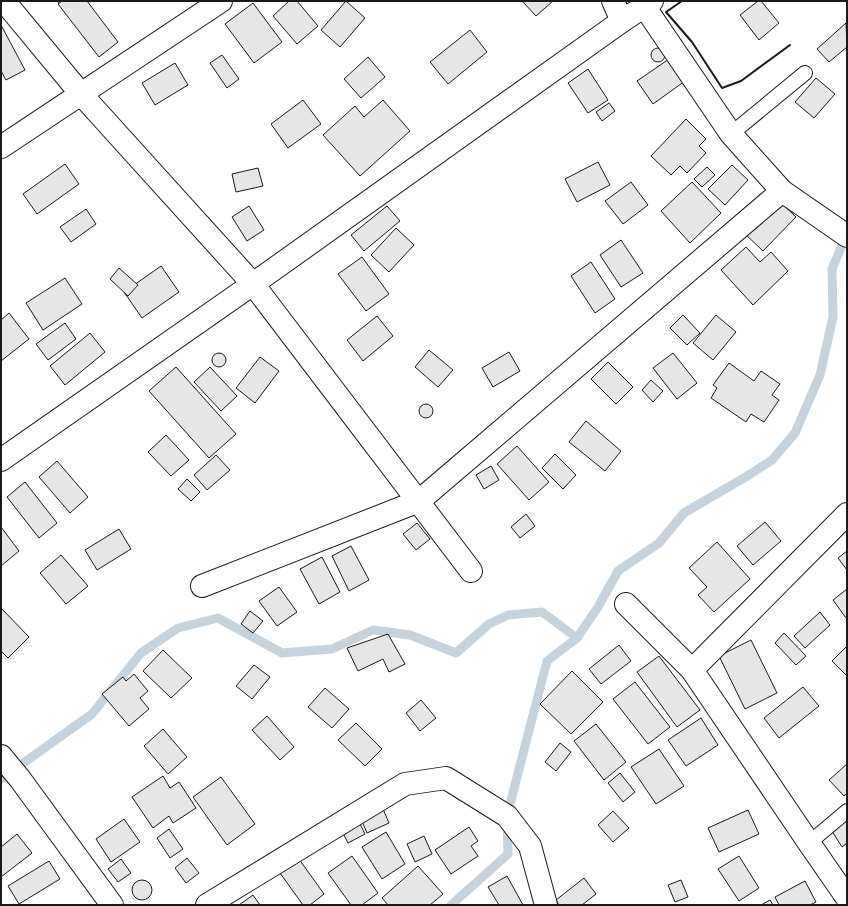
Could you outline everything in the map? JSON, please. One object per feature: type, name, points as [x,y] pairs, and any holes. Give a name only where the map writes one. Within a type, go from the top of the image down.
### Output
[{"type":"street","points":[[4,1],[81,94],[254,284],[471,571]]},
{"type":"street","points":[[1,147],[221,1]]},
{"type":"street","points":[[613,1],[622,21]]},
{"type":"street","points":[[1,460],[254,284],[622,21],[648,4],[731,134],[782,191],[847,236]]},
{"type":"street","points":[[202,586],[419,501],[782,191]]},
{"type":"street","points":[[692,670],[847,514]]},
{"type":"street","points":[[626,604],[692,670],[847,898]]},
{"type":"street","points":[[2,757],[20,779],[112,905]]},
{"type":"street","points":[[207,905],[405,784],[446,778],[507,816],[512,822],[530,846],[546,905]]},
{"type":"lane","points":[[731,134],[805,73]]},
{"type":"lane","points":[[809,843],[847,811]]},
{"type":"building","points":[[57,1],[72,1],[63,8]]},
{"type":"building","points":[[62,1],[87,1],[118,42],[99,57],[58,4]]},
{"type":"building","points":[[289,1],[297,1],[318,26],[297,44],[273,16]]},
{"type":"building","points":[[346,1],[365,18],[340,47],[321,30]]},
{"type":"building","points":[[522,1],[553,1],[536,16]]},
{"type":"building","points":[[758,1],[761,1],[779,23],[759,40],[740,15]]},
{"type":"building","points":[[253,3],[282,42],[254,63],[225,24]]},
{"type":"building","points":[[846,23],[847,47],[829,62],[817,49]]},
{"type":"building","points":[[1,25],[25,70],[6,80],[1,71]]},
{"type":"building","points":[[470,30],[487,52],[448,84],[430,62]]},
{"type":"building","points":[[655,48],[661,48],[665,52],[665,58],[661,62],[655,62],[651,58],[651,52]]},
{"type":"building","points":[[222,55],[239,79],[227,88],[210,63]]},
{"type":"building","points":[[368,57],[385,77],[361,98],[344,79]]},
{"type":"building","points":[[669,59],[685,81],[653,104],[637,81]]},
{"type":"building","points":[[175,63],[188,85],[155,105],[142,83]]},
{"type":"building","points":[[588,69],[608,100],[588,113],[568,83]]},
{"type":"building","points":[[816,78],[835,94],[814,118],[795,102]]},
{"type":"building","points":[[303,100],[321,124],[288,148],[271,124]]},
{"type":"building","points":[[383,100],[410,131],[360,176],[323,135],[355,106],[364,117]]},
{"type":"building","points":[[609,103],[615,111],[602,121],[596,112]]},
{"type":"building","points":[[686,119],[706,139],[699,146],[706,153],[687,173],[680,166],[671,175],[651,156]]},
{"type":"building","points":[[598,162],[610,185],[577,202],[565,179]]},
{"type":"building","points":[[65,164],[79,184],[37,214],[23,194]]},
{"type":"building","points":[[732,165],[748,180],[725,205],[708,189]]},
{"type":"building","points":[[707,167],[715,175],[702,187],[694,179]]},
{"type":"building","points":[[258,168],[263,186],[236,192],[232,174]]},
{"type":"building","points":[[631,182],[648,205],[623,224],[605,201]]},
{"type":"building","points":[[692,182],[721,213],[690,243],[661,211]]},
{"type":"building","points":[[776,198],[796,217],[763,251],[743,232]]},
{"type":"building","points":[[249,206],[264,230],[247,241],[232,217]]},
{"type":"building","points":[[387,206],[400,221],[364,251],[351,235]]},
{"type":"building","points":[[86,209],[96,224],[71,242],[60,227]]},
{"type":"building","points":[[396,228],[414,245],[389,272],[371,255]]},
{"type":"building","points":[[621,240],[643,273],[621,287],[600,255]]},
{"type":"building","points":[[746,247],[760,262],[771,252],[788,271],[753,305],[721,270]]},
{"type":"building","points":[[362,257],[389,294],[366,311],[338,274]]},
{"type":"building","points":[[591,262],[615,299],[595,313],[571,276]]},
{"type":"building","points":[[161,266],[179,292],[142,318],[124,292]]},
{"type":"building","points":[[119,268],[138,285],[128,296],[110,279]]},
{"type":"building","points":[[65,278],[82,304],[43,330],[26,303]]},
{"type":"building","points":[[9,313],[29,339],[1,361],[1,320]]},
{"type":"building","points":[[683,315],[700,333],[687,345],[670,328]]},
{"type":"building","points":[[716,315],[736,332],[713,360],[693,343]]},
{"type":"building","points":[[377,316],[393,336],[363,361],[347,340]]},
{"type":"building","points":[[65,323],[76,339],[48,360],[36,344]]},
{"type":"building","points":[[90,333],[105,352],[65,385],[50,366]]},
{"type":"building","points":[[429,350],[453,370],[438,387],[415,367]]},
{"type":"building","points":[[509,352],[520,371],[493,387],[482,368]]},
{"type":"building","points":[[216,353],[222,353],[226,357],[226,363],[222,367],[216,367],[212,363],[212,357]]},
{"type":"building","points":[[673,353],[697,383],[677,399],[653,368]]},
{"type":"building","points":[[260,357],[279,371],[255,403],[236,388]]},
{"type":"building","points":[[608,362],[633,387],[616,404],[591,379]]},
{"type":"building","points":[[729,363],[754,381],[761,371],[780,384],[772,395],[779,400],[764,422],[751,414],[746,422],[711,398],[717,388],[713,385]]},
{"type":"building","points":[[176,367],[236,434],[209,458],[149,391]]},
{"type":"building","points":[[210,367],[237,396],[221,411],[194,382]]},
{"type":"building","points":[[651,380],[663,391],[653,402],[642,390]]},
{"type":"building","points":[[423,404],[429,404],[433,408],[433,414],[429,418],[423,418],[419,414],[419,408]]},
{"type":"building","points":[[586,421],[621,451],[605,471],[569,442]]},
{"type":"building","points":[[166,435],[189,460],[171,476],[148,452]]},
{"type":"building","points":[[517,446],[549,482],[529,500],[497,464]]},
{"type":"building","points":[[555,454],[576,475],[563,489],[542,468]]},
{"type":"building","points":[[216,455],[230,470],[207,490],[194,475]]},
{"type":"building","points":[[57,461],[88,497],[70,513],[39,477]]},
{"type":"building","points":[[491,466],[499,480],[484,489],[476,475]]},
{"type":"building","points":[[187,479],[200,492],[191,501],[178,489]]},
{"type":"building","points":[[25,482],[57,523],[39,538],[7,497]]},
{"type":"building","points":[[526,514],[535,526],[520,538],[511,527]]},
{"type":"building","points":[[765,522],[781,541],[753,565],[737,546]]},
{"type":"building","points":[[417,523],[430,539],[416,550],[403,534]]},
{"type":"building","points":[[1,527],[19,551],[1,566]]},
{"type":"building","points":[[119,529],[131,549],[97,570],[85,550]]},
{"type":"building","points":[[717,542],[750,579],[714,612],[698,595],[707,587],[689,568]]},
{"type":"building","points":[[351,546],[369,580],[349,591],[332,556]]},
{"type":"building","points":[[847,551],[847,570],[838,558]]},
{"type":"building","points":[[61,555],[88,586],[66,604],[40,573]]},
{"type":"building","points":[[322,557],[340,592],[319,604],[300,569]]},
{"type":"building","points":[[279,587],[297,612],[277,626],[259,601]]},
{"type":"building","points":[[847,589],[847,618],[846,618],[833,600]]},
{"type":"building","points":[[1,608],[29,637],[8,658],[1,651]]},
{"type":"building","points":[[250,611],[263,621],[253,633],[241,624]]},
{"type":"building","points":[[820,612],[830,625],[805,648],[794,636]]},
{"type":"building","points":[[784,633],[806,656],[796,665],[775,643]]},
{"type":"building","points":[[388,634],[405,664],[389,672],[383,659],[358,671],[347,648]]},
{"type":"building","points":[[751,640],[777,693],[745,709],[719,656]]},
{"type":"building","points":[[619,645],[631,661],[601,684],[589,669]]},
{"type":"building","points":[[847,646],[847,676],[832,661]]},
{"type":"building","points":[[163,650],[192,678],[171,698],[143,671]]},
{"type":"building","points":[[659,656],[700,710],[677,727],[637,672]]},
{"type":"building","points":[[254,665],[270,677],[252,699],[236,686]]},
{"type":"building","points":[[572,671],[603,702],[571,734],[540,704]]},
{"type":"building","points":[[134,674],[148,691],[140,698],[149,709],[129,726],[102,694],[123,677],[126,681]]},
{"type":"building","points":[[635,682],[670,727],[648,744],[613,699]]},
{"type":"building","points":[[803,687],[819,706],[779,738],[764,718]]},
{"type":"building","points":[[325,688],[349,709],[332,728],[308,707]]},
{"type":"building","points":[[421,700],[436,718],[420,731],[406,713]]},
{"type":"building","points":[[267,716],[294,747],[280,760],[252,730]]},
{"type":"building","points":[[701,718],[718,745],[686,766],[668,740]]},
{"type":"building","points":[[356,723],[382,749],[365,766],[338,740]]},
{"type":"building","points":[[596,724],[626,762],[604,780],[574,741]]},
{"type":"building","points":[[163,729],[187,757],[168,774],[144,746]]},
{"type":"building","points":[[560,743],[571,752],[556,771],[545,762]]},
{"type":"building","points":[[659,749],[684,786],[656,804],[631,767]]},
{"type":"building","points":[[847,764],[847,793],[844,796],[829,780]]},
{"type":"building","points":[[620,773],[635,792],[623,802],[608,783]]},
{"type":"building","points":[[163,776],[170,788],[179,782],[196,808],[173,823],[169,816],[153,828],[132,797]]},
{"type":"building","points":[[221,777],[255,824],[227,845],[193,797]]},
{"type":"building","points":[[383,809],[389,823],[367,833],[361,819]]},
{"type":"building","points":[[748,810],[759,834],[719,852],[708,828]]},
{"type":"building","points":[[613,811],[629,828],[613,842],[598,825]]},
{"type":"building","points":[[847,812],[847,843],[842,847],[828,825]]},
{"type":"building","points":[[124,819],[140,842],[111,862],[96,839]]},
{"type":"building","points":[[359,822],[365,834],[348,843],[342,831]]},
{"type":"building","points":[[469,827],[478,841],[471,846],[478,856],[451,874],[435,850]]},
{"type":"building","points":[[169,829],[183,849],[170,858],[157,838]]},
{"type":"building","points":[[386,832],[405,864],[382,879],[362,847]]},
{"type":"building","points":[[17,834],[32,853],[1,877],[1,847]]},
{"type":"building","points":[[424,836],[432,854],[415,862],[407,844]]},
{"type":"building","points":[[352,856],[378,893],[362,905],[351,905],[328,873]]},
{"type":"building","points":[[739,856],[759,888],[739,901],[718,869]]},
{"type":"building","points":[[187,858],[199,873],[186,883],[175,868]]},
{"type":"building","points":[[121,859],[131,873],[118,882],[108,869]]},
{"type":"building","points":[[299,859],[324,894],[310,905],[303,905],[280,873]]},
{"type":"building","points":[[49,861],[60,879],[19,904],[8,886]]},
{"type":"building","points":[[418,866],[443,894],[430,905],[388,905],[382,898]]},
{"type":"building","points":[[507,876],[523,905],[499,905],[488,887]]},
{"type":"building","points":[[584,878],[596,894],[582,905],[559,905],[556,900]]},
{"type":"building","points":[[142,880],[149,883],[152,890],[149,897],[142,900],[135,897],[132,890],[135,883]]},
{"type":"building","points":[[681,880],[688,897],[675,902],[668,885]]},
{"type":"building","points":[[805,881],[816,902],[810,905],[779,905],[775,897]]},
{"type":"building","points":[[253,895],[260,905],[239,905]]},
{"type":"building","points":[[770,900],[773,905],[761,905]]},
{"type":"waterway","points":[[1,779],[92,714],[141,653],[178,628],[218,618],[282,653],[332,649],[373,630],[410,635],[456,653],[489,624],[508,615],[542,612],[577,638],[598,607],[618,571],[659,543],[684,513],[772,460],[795,433],[820,375],[833,317],[832,269],[846,236]]},
{"type":"waterway","points":[[451,905],[508,854],[507,816],[547,661],[577,638]]},
{"type":"wall","points":[[682,1],[666,12],[692,42],[722,88],[741,81],[790,45]]}]
